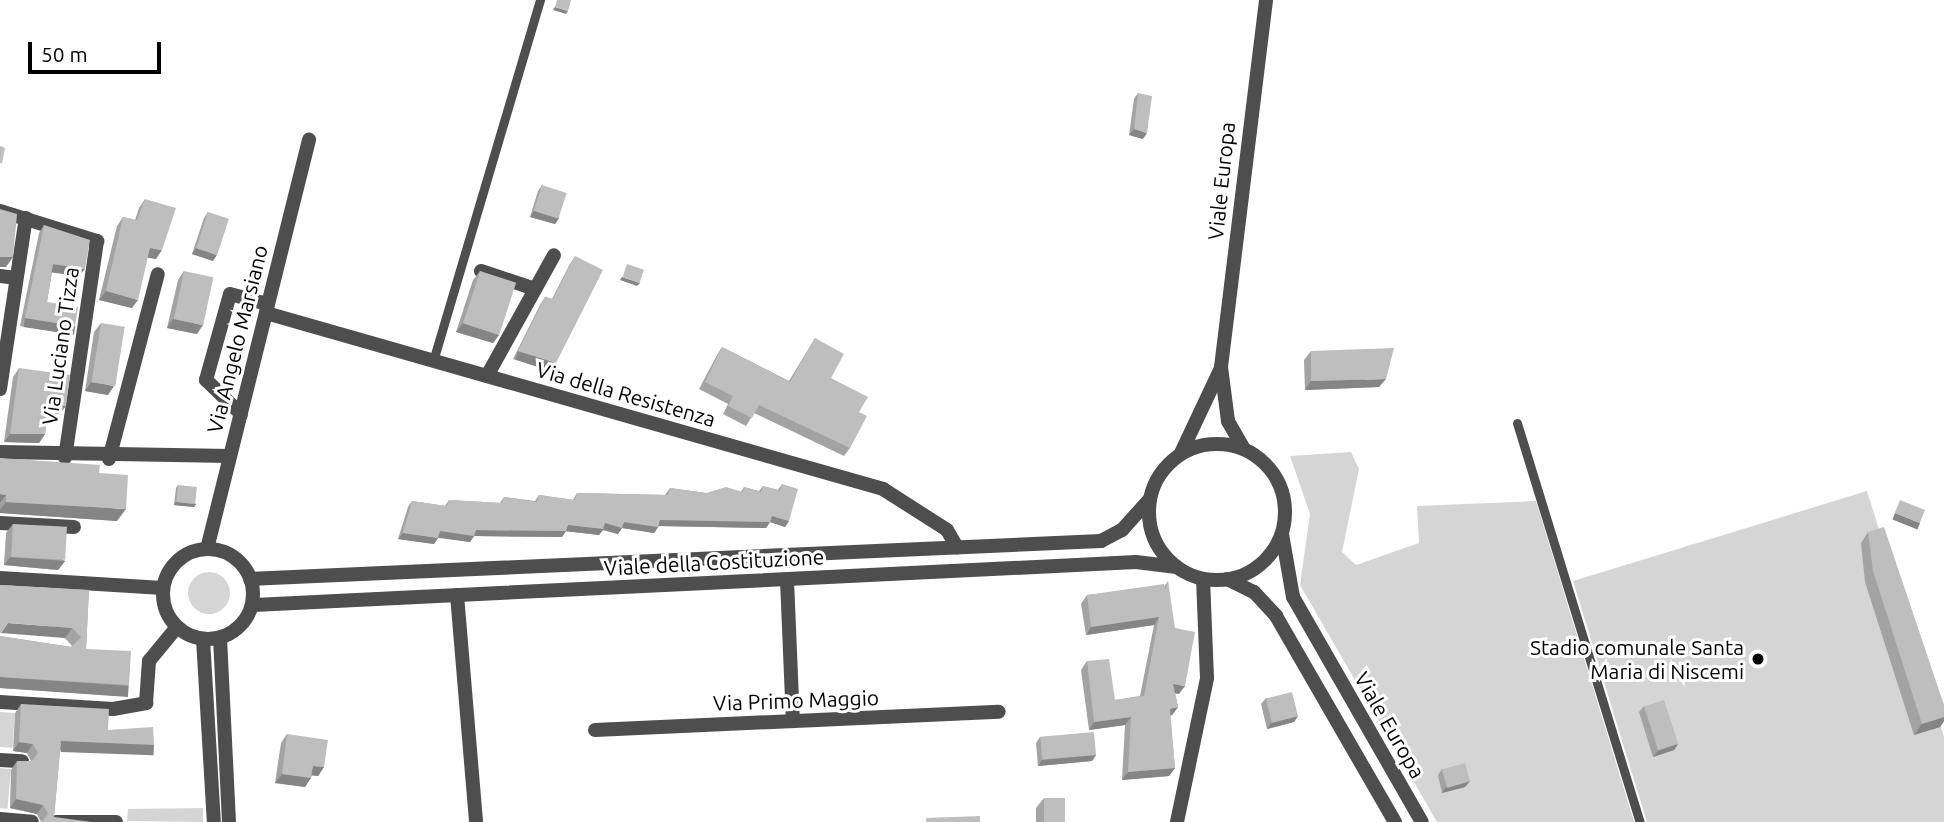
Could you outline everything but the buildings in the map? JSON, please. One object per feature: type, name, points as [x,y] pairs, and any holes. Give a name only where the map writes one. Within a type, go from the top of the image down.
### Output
[{"type":"street","name":"Viale Europa","points":[[1244,449],[1228,421],[1221,367],[1266,0]]},
{"type":"street","name":"Via Angelo Marsiano","points":[[208,549],[309,139]]},
{"type":"street","points":[[0,211],[26,218],[3,339],[0,389]]},
{"type":"street","name":"Via Luciano Tizza","points":[[26,218],[97,241],[65,458]]},
{"type":"street","points":[[487,376],[554,255]]},
{"type":"street","points":[[481,271],[536,289]]},
{"type":"street","points":[[109,459],[158,274]]},
{"type":"street","points":[[0,276],[16,278]]},
{"type":"street","name":"Via della Resistenza","points":[[241,414],[206,380],[230,294],[433,361],[883,489],[947,530],[957,547]]},
{"type":"street","name":"Viale Europa","points":[[1181,453],[1221,367]]},
{"type":"street","points":[[1219,443],[1244,449],[1261,460],[1283,493],[1282,533],[1261,564],[1227,579],[1203,579],[1177,567],[1151,530],[1149,500],[1155,482],[1181,453],[1219,443]]},
{"type":"street","points":[[0,452],[109,459],[230,456]]},
{"type":"street","name":"Viale della Costituzione","points":[[250,579],[1101,541],[1122,530],[1149,500]]},
{"type":"street","points":[[0,523],[74,527]]},
{"type":"street","name":"Viale Europa","points":[[1282,533],[1293,597],[1422,822]]},
{"type":"street","points":[[208,549],[234,557],[250,579],[252,605],[240,626],[220,638],[202,639],[177,627],[163,588],[183,556],[208,549]]},
{"type":"street","name":"Viale della Costituzione","points":[[252,605],[1136,562],[1177,567]]},
{"type":"street","points":[[0,578],[163,588]]},
{"type":"street","points":[[1177,822],[1208,678],[1203,579]]},
{"type":"street","points":[[1227,579],[1254,592],[1276,617],[1395,822]]},
{"type":"street","points":[[787,580],[793,721]]},
{"type":"street","points":[[457,595],[476,822]]},
{"type":"street","points":[[0,702],[113,709],[146,703],[149,661],[177,627]]},
{"type":"street","points":[[220,638],[229,822]]},
{"type":"street","points":[[202,639],[214,822]]},
{"type":"street","name":"Via Primo Maggio","points":[[595,730],[999,712]]},
{"type":"street","points":[[0,760],[22,761]]},
{"type":"street","points":[[0,819],[32,822]]},
{"type":"street","points":[[56,822],[116,821]]},
{"type":"lane","points":[[433,361],[540,0]]},
{"type":"lane","points":[[1517,423],[1640,822]]},
{"type":"shaded area","points":[[1351,452],[1359,469],[1342,552],[1356,565],[1419,543],[1417,506],[1536,501],[1634,822],[1437,822],[1300,585],[1310,514],[1290,456]]},
{"type":"shaded area","name":"Stadio comunale Santa Maria di Niscemi","points":[[1867,491],[1944,737],[1944,822],[1647,822],[1573,581]]},
{"type":"shaded area","points":[[209,572],[224,578],[230,593],[224,608],[209,614],[194,608],[188,593],[194,578]]},
{"type":"shaded area","points":[[0,712],[15,713],[13,748],[0,747]]},
{"type":"shaded area","points":[[0,768],[11,769],[7,809],[0,808]]},
{"type":"shaded area","points":[[203,808],[203,822],[127,821],[128,809]]},
{"type":"place","name":"Stadio comunale Santa Maria di Niscemi","points":[[1758,659]]}]
